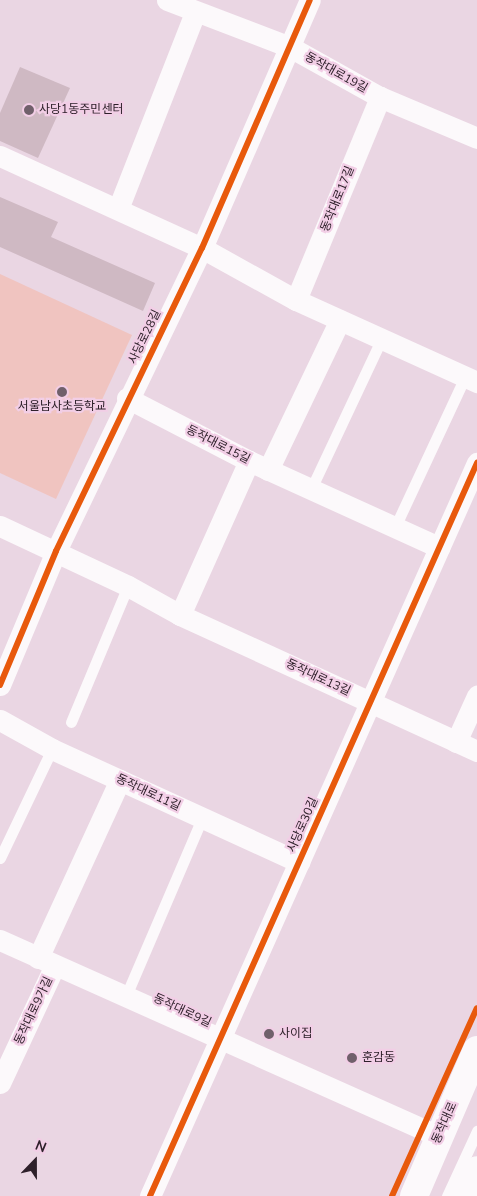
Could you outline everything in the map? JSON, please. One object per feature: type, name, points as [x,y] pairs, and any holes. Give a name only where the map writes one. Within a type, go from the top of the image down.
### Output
[{"type":"main road","name":"동작대로","points":[[414,1196],[477,1050]]},
{"type":"main road","points":[[466,1196],[477,1170]]},
{"type":"street","name":"동작대로19길","points":[[167,0],[195,13],[290,47],[380,97],[477,138]]},
{"type":"street","name":"사당로28길","points":[[0,685],[56,551],[127,398],[202,248],[310,0]]},
{"type":"street","points":[[118,209],[195,13]]},
{"type":"street","name":"동작대로17길","points":[[296,300],[380,97]]},
{"type":"street","points":[[0,156],[202,248],[296,300],[471,380]]},
{"type":"street","points":[[180,615],[259,466],[340,320]]},
{"type":"street","name":"동작대로15길","points":[[127,398],[259,466],[439,548]]},
{"type":"street","name":"사당로30길","points":[[150,1196],[477,462]]},
{"type":"street","name":"동작대로13길","points":[[0,526],[128,586],[180,615],[477,751]]},
{"type":"street","points":[[456,742],[477,696]]},
{"type":"street","name":"동작대로11길","points":[[0,720],[52,749],[299,862]]},
{"type":"street","points":[[47,962],[120,780]]},
{"type":"street","name":"동작대로9길","points":[[0,940],[219,1040],[439,1136]]},
{"type":"street","name":"동작대로9가길","points":[[0,1083],[47,962]]},
{"type":"lane","points":[[311,489],[381,340]]},
{"type":"lane","points":[[395,527],[471,380]]},
{"type":"lane","points":[[71,722],[128,586]]},
{"type":"lane","points":[[0,858],[52,749]]},
{"type":"lane","points":[[126,998],[202,818]]},
{"type":"lane","points":[[447,1196],[477,1131]]},
{"type":"lane","points":[[460,1196],[477,1160]]},
{"type":"shaded area","points":[[0,274],[132,335],[56,499],[0,473]]},
{"type":"building","points":[[20,67],[70,88],[38,158],[0,141],[0,113]]},
{"type":"building","points":[[0,197],[58,222],[51,237],[155,283],[143,311],[0,247]]},
{"type":"cycle path","points":[[0,685],[56,551],[202,248],[310,0]]},
{"type":"cycle path","points":[[150,1196],[477,463]]},
{"type":"cycle path","points":[[392,1196],[477,1008]]},
{"type":"place","name":"사당1동주민센터","points":[[29,110]]},
{"type":"place","name":"서울남사초등학교","points":[[62,392]]},
{"type":"place","name":"사이집","points":[[269,1034]]},
{"type":"place","name":"훈감동","points":[[352,1058]]}]
